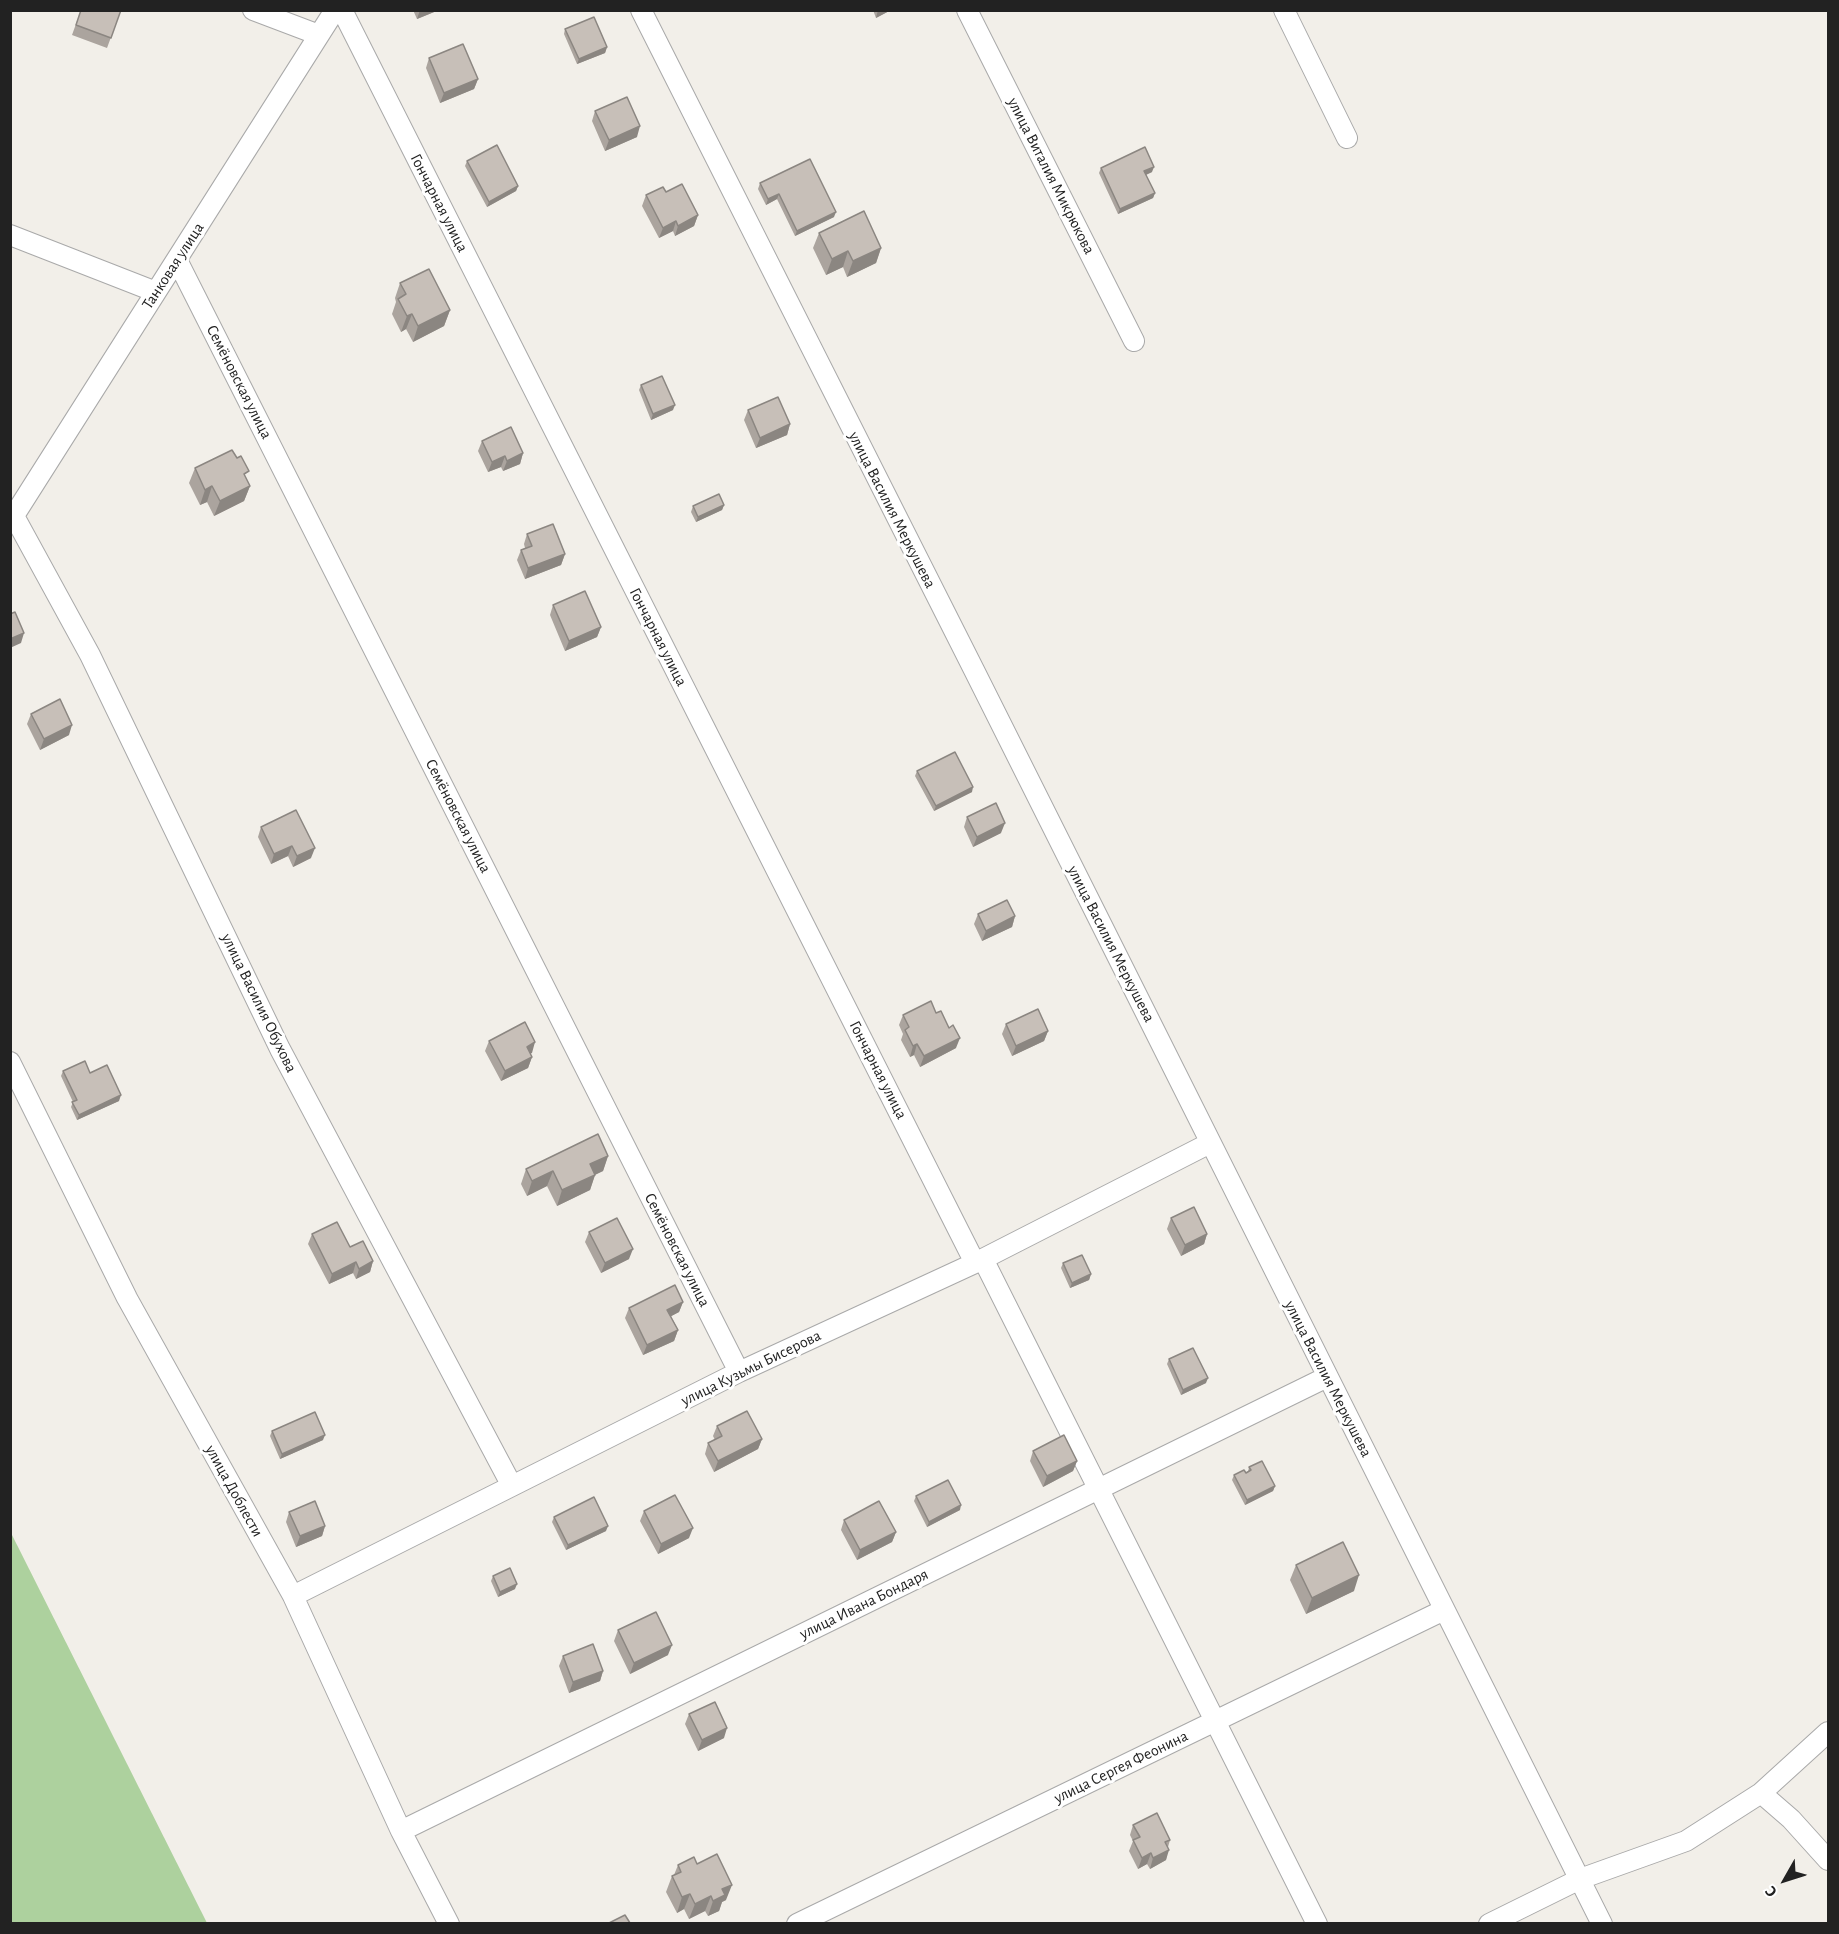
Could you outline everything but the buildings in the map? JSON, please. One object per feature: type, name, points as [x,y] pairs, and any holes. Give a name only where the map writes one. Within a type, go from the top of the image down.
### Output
[{"type":"street","points":[[254,10],[319,34]]},
{"type":"street","name":"Танковая улица","points":[[12,519],[335,10]]},
{"type":"street","name":"Гончарная улица","points":[[342,10],[979,1261],[1100,1488],[1317,1923]]},
{"type":"street","name":"улица Василия Меркушева","points":[[641,10],[1602,1923]]},
{"type":"street","name":"улица Виталия Микрюкова","points":[[967,10],[1134,341]]},
{"type":"street","points":[[1284,10],[1347,138]]},
{"type":"street","points":[[10,235],[156,292]]},
{"type":"street","name":"Семёновская улица","points":[[177,260],[739,1372]]},
{"type":"street","name":"улица Василия Обухова","points":[[12,519],[90,656],[280,1049],[512,1486]]},
{"type":"street","name":"улица Доблести","points":[[10,1062],[127,1299],[293,1596],[401,1831],[448,1923]]},
{"type":"street","name":"улица Кузьмы Бисерова","points":[[293,1596],[739,1372],[979,1261],[1210,1143]]},
{"type":"street","name":"улица Ивана Бондаря","points":[[401,1831],[1327,1377]]},
{"type":"street","name":"улица Сергея Феонина","points":[[797,1923],[1444,1610]]},
{"type":"street","points":[[1488,1923],[1581,1878],[1686,1841],[1761,1793],[1828,1732]]},
{"type":"street","points":[[1761,1793],[1791,1819],[1828,1860]]},
{"type":"green space","points":[[11,1533],[207,1923],[11,1923]]}]
